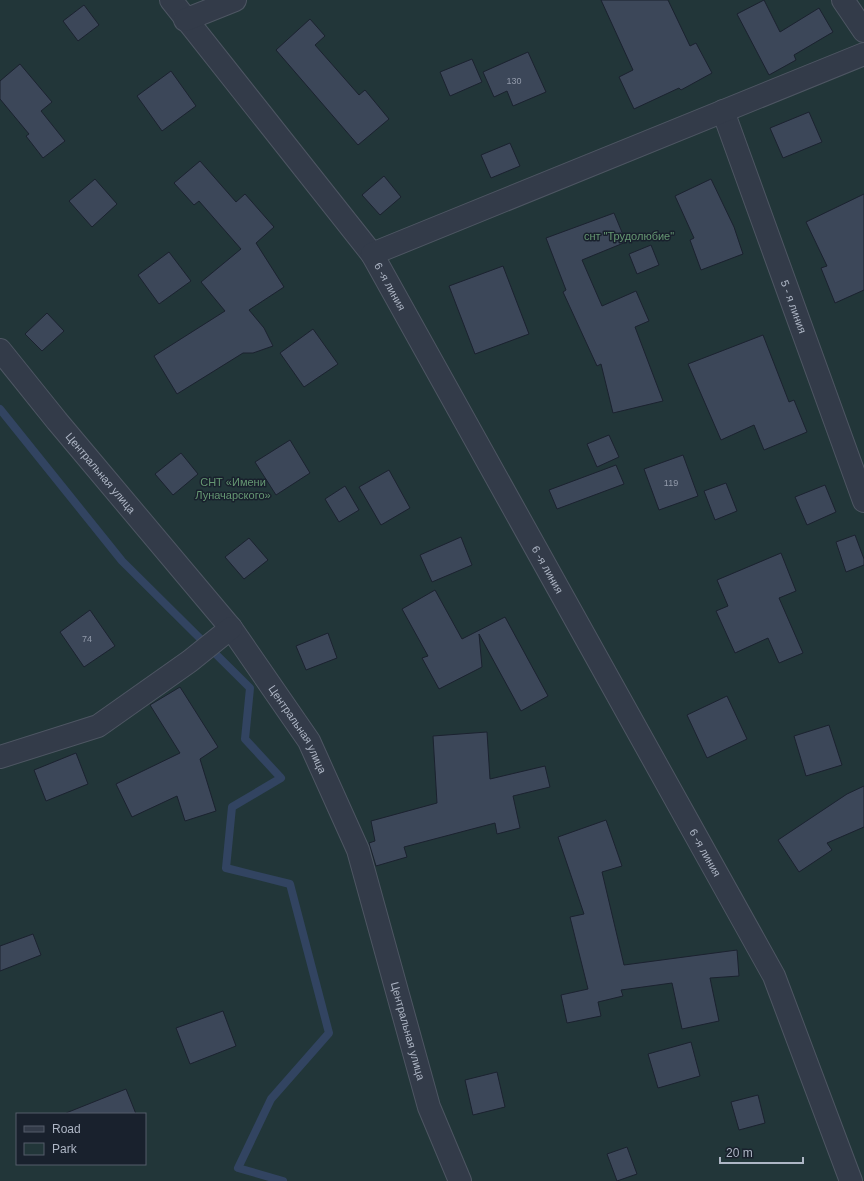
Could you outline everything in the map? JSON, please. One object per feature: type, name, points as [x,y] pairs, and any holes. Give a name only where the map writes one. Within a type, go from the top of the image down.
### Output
[{"type":"street","name":"6 -я линия","points":[[171,0],[185,20],[372,254],[774,976],[851,1181]]},
{"type":"street","points":[[185,20],[236,0]]},
{"type":"street","points":[[843,0],[864,31]]},
{"type":"street","points":[[372,254],[864,54]]},
{"type":"street","name":"5 - я линия","points":[[723,111],[864,501]]},
{"type":"street","name":"Центральная улица","points":[[0,350],[57,421],[231,628],[309,740],[358,850],[429,1107],[460,1181]]},
{"type":"street","points":[[0,757],[98,726],[190,661],[231,628]]},
{"type":"green space","points":[[0,0],[864,0],[864,1181],[0,1181]]},
{"type":"building","points":[[601,0],[668,0],[690,46],[696,43],[712,73],[681,90],[679,88],[634,109],[619,77],[633,70]]},
{"type":"building","points":[[764,0],[780,32],[819,8],[833,32],[794,55],[796,60],[769,75],[737,14]]},
{"type":"building","points":[[84,5],[99,25],[78,41],[63,21]]},
{"type":"building","points":[[310,19],[325,36],[315,45],[359,95],[365,90],[389,119],[358,145],[276,50]]},
{"type":"building","points":[[528,52],[546,92],[513,106],[507,91],[494,97],[483,72]]},
{"type":"building","points":[[472,59],[482,82],[450,96],[440,72]]},
{"type":"building","points":[[20,64],[52,102],[41,111],[65,141],[43,158],[26,136],[29,134],[0,99],[0,81]]},
{"type":"building","points":[[171,71],[196,106],[162,131],[137,96]]},
{"type":"building","points":[[809,112],[822,142],[783,158],[770,128]]},
{"type":"building","points":[[510,143],[520,166],[491,178],[481,155]]},
{"type":"building","points":[[200,161],[236,202],[245,194],[274,227],[256,243],[284,287],[249,310],[264,328],[273,346],[253,353],[243,353],[177,394],[154,356],[225,311],[201,282],[241,249],[199,201],[194,205],[174,183]]},
{"type":"building","points":[[384,176],[401,197],[380,215],[362,195]]},
{"type":"building","points":[[95,179],[117,204],[92,227],[69,201]]},
{"type":"building","points":[[711,179],[734,227],[743,254],[701,270],[690,240],[694,238],[675,196]]},
{"type":"building","points":[[864,194],[864,290],[835,303],[821,268],[827,266],[806,222]]},
{"type":"building","points":[[614,213],[626,242],[582,260],[602,306],[636,291],[649,321],[635,327],[663,401],[613,413],[601,364],[597,366],[563,292],[566,290],[546,238]]},
{"type":"building","points":[[651,245],[659,265],[637,274],[629,254]]},
{"type":"building","points":[[169,252],[191,281],[159,304],[138,275]]},
{"type":"building","points":[[503,266],[529,334],[475,354],[449,286]]},
{"type":"building","points":[[47,313],[64,331],[42,351],[25,334]]},
{"type":"building","points":[[313,329],[338,364],[304,387],[280,353]]},
{"type":"building","points":[[763,335],[789,402],[794,400],[807,432],[764,450],[754,425],[721,440],[688,364]]},
{"type":"building","points":[[609,435],[619,457],[597,467],[587,444]]},
{"type":"building","points":[[290,440],[310,473],[276,495],[255,462]]},
{"type":"building","points":[[181,453],[198,474],[173,495],[155,474]]},
{"type":"building","points":[[683,455],[698,496],[659,510],[644,469]]},
{"type":"building","points":[[616,465],[624,484],[557,509],[549,490]]},
{"type":"building","points":[[389,470],[410,508],[381,525],[359,487]]},
{"type":"building","points":[[726,483],[737,511],[715,520],[704,491]]},
{"type":"building","points":[[825,485],[836,512],[807,525],[795,497]]},
{"type":"building","points":[[345,486],[359,510],[339,522],[325,499]]},
{"type":"building","points":[[855,535],[864,559],[864,565],[846,572],[836,542]]},
{"type":"building","points":[[461,537],[472,565],[432,582],[420,555]]},
{"type":"building","points":[[249,538],[268,560],[244,579],[225,557]]},
{"type":"building","points":[[781,553],[796,591],[779,598],[803,653],[779,663],[768,638],[735,653],[716,611],[728,606],[717,580]]},
{"type":"building","points":[[435,590],[462,639],[505,617],[548,696],[521,711],[479,634],[482,667],[439,689],[422,658],[428,656],[402,609]]},
{"type":"building","points":[[90,610],[115,646],[84,667],[60,632]]},
{"type":"building","points":[[328,633],[337,658],[306,670],[296,646]]},
{"type":"building","points":[[180,687],[218,747],[200,759],[216,811],[185,821],[177,796],[132,817],[116,784],[180,753],[150,705]]},
{"type":"building","points":[[727,696],[747,739],[707,758],[687,715]]},
{"type":"building","points":[[829,725],[842,765],[806,776],[794,736]]},
{"type":"building","points":[[487,732],[490,779],[545,766],[550,787],[513,796],[520,828],[497,834],[495,823],[404,847],[407,857],[376,866],[369,843],[375,841],[371,821],[437,803],[433,736]]},
{"type":"building","points":[[76,753],[88,784],[46,801],[34,770]]},
{"type":"building","points":[[864,786],[864,827],[827,843],[832,850],[799,872],[778,840],[847,794]]},
{"type":"building","points":[[606,820],[622,866],[602,872],[624,965],[737,950],[739,976],[710,978],[719,1021],[682,1029],[672,983],[621,990],[623,996],[598,1002],[601,1016],[567,1023],[561,995],[588,989],[570,917],[584,914],[558,837]]},
{"type":"building","points":[[33,934],[41,955],[0,971],[0,946]]},
{"type":"building","points":[[223,1011],[236,1046],[190,1064],[176,1028]]},
{"type":"building","points":[[691,1042],[700,1076],[658,1088],[648,1054]]},
{"type":"building","points":[[497,1072],[505,1107],[473,1115],[465,1080]]},
{"type":"building","points":[[126,1089],[136,1113],[66,1113]]},
{"type":"building","points":[[758,1095],[765,1123],[739,1130],[731,1102]]},
{"type":"building","points":[[627,1147],[637,1174],[617,1181],[607,1154]]},
{"type":"waterway","points":[[0,409],[122,561],[250,688],[245,739],[281,778],[232,807],[226,868],[290,884],[329,1033],[271,1099],[238,1168],[283,1181]]},
{"type":"park label","name":"снт \"Трудолюбие\"","points":[[629,236]]},
{"type":"park label","name":"СНТ «Имени Луначарского»","points":[[233,488]]}]
